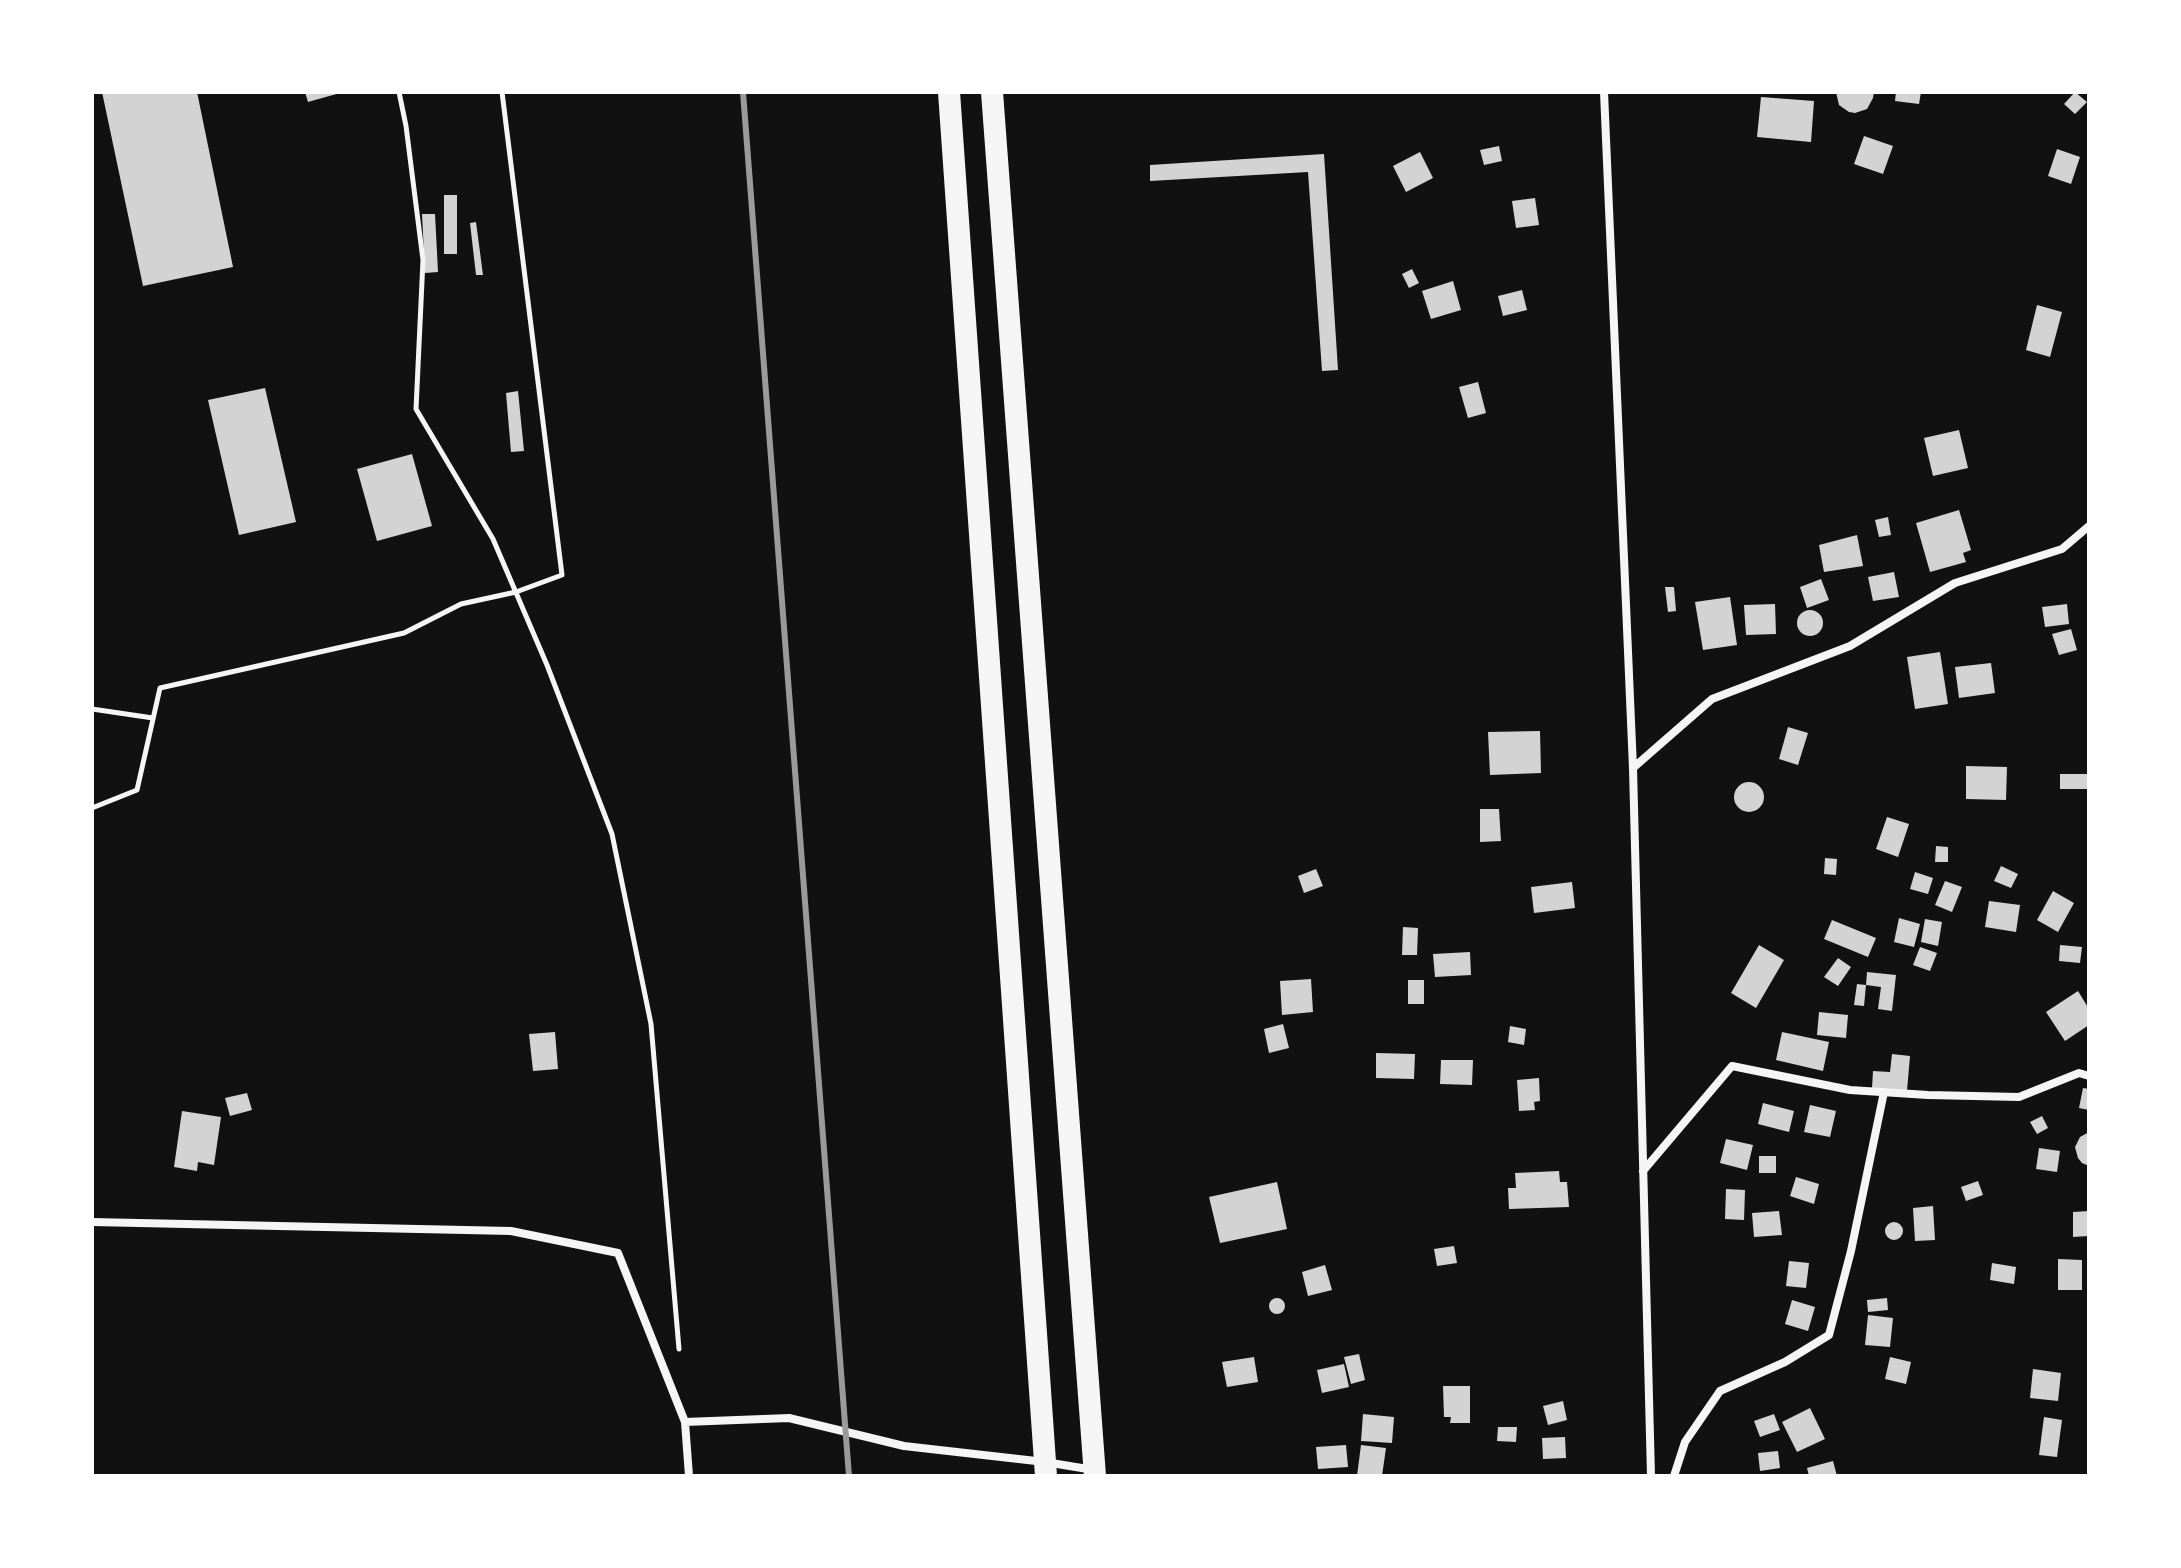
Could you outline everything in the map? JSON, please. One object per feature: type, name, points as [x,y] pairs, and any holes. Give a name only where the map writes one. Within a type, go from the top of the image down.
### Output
[{"type":"highway","points":[[949,92],[1046,1469]]},
{"type":"highway","points":[[992,92],[1097,1474]]},
{"type":"street","points":[[1604,92],[1633,768],[1651,1476]]},
{"type":"street","points":[[1633,768],[1712,699],[1850,646],[1955,583],[2062,549],[2089,526]]},
{"type":"street","points":[[1643,1171],[1732,1066],[1850,1090],[2019,1097],[2079,1073],[2089,1076]]},
{"type":"street","points":[[1674,1476],[1685,1442],[1720,1391],[1785,1362],[1829,1335],[1851,1251],[1884,1092]]},
{"type":"street","points":[[92,1222],[511,1231],[618,1253],[685,1422],[689,1476]]},
{"type":"street","points":[[685,1422],[789,1418],[904,1446],[1097,1474]]},
{"type":"path","points":[[399,92],[423,260],[416,409],[493,539],[547,665],[612,834],[651,1024],[680,1361]]},
{"type":"path","points":[[92,808],[137,790],[160,688],[404,633],[461,604],[516,592],[562,575],[502,92]]},
{"type":"path","points":[[92,709],[153,718]]},
{"type":"building","points":[[102,92],[197,92],[233,267],[143,286]]},
{"type":"building","points":[[305,92],[340,92],[340,93],[308,102]]},
{"type":"building","points":[[1836,92],[1874,92],[1867,109],[1855,113],[1839,105]]},
{"type":"building","points":[[1896,92],[1921,92],[1919,104],[1895,101]]},
{"type":"building","points":[[2075,92],[2087,102],[2075,114],[2064,104]]},
{"type":"building","points":[[1761,97],[1814,101],[1811,142],[1757,137]]},
{"type":"building","points":[[1864,136],[1893,146],[1883,174],[1854,164]]},
{"type":"building","points":[[1499,146],[1502,161],[1484,165],[1480,150]]},
{"type":"building","points":[[2057,149],[2080,157],[2071,184],[2048,176]]},
{"type":"building","points":[[1420,152],[1433,178],[1406,192],[1393,166]]},
{"type":"building","points":[[1324,154],[1338,370],[1322,371],[1308,172],[1150,181],[1150,165]]},
{"type":"building","points":[[444,195],[457,195],[457,254],[444,254]]},
{"type":"building","points":[[1535,198],[1539,225],[1516,228],[1512,201]]},
{"type":"building","points":[[422,214],[435,214],[438,272],[425,273]]},
{"type":"building","points":[[476,222],[483,275],[476,275],[470,223]]},
{"type":"building","points":[[1412,269],[1419,283],[1409,288],[1402,274]]},
{"type":"building","points":[[1453,281],[1461,310],[1431,319],[1422,291]]},
{"type":"building","points":[[1522,290],[1527,310],[1503,316],[1498,296]]},
{"type":"building","points":[[2037,305],[2062,312],[2050,357],[2026,350]]},
{"type":"building","points":[[1478,382],[1486,413],[1468,418],[1459,387]]},
{"type":"building","points":[[265,388],[296,522],[239,535],[208,400]]},
{"type":"building","points":[[518,391],[524,451],[511,452],[506,393]]},
{"type":"building","points":[[1959,430],[1968,468],[1933,476],[1924,438]]},
{"type":"building","points":[[412,454],[432,526],[377,541],[357,469]]},
{"type":"building","points":[[1959,510],[1971,550],[1963,553],[1966,562],[1930,572],[1916,523]]},
{"type":"building","points":[[1888,517],[1891,535],[1879,537],[1875,520]]},
{"type":"building","points":[[1857,535],[1863,566],[1824,572],[1819,545]]},
{"type":"building","points":[[1894,572],[1899,597],[1873,601],[1868,577]]},
{"type":"building","points":[[1821,579],[1829,600],[1807,608],[1800,587]]},
{"type":"building","points":[[1665,587],[1674,587],[1676,611],[1668,612]]},
{"type":"building","points":[[1730,597],[1737,645],[1703,650],[1695,602]]},
{"type":"building","points":[[1775,604],[1776,634],[1746,635],[1744,605]]},
{"type":"building","points":[[2067,604],[2069,624],[2045,627],[2042,607]]},
{"type":"building","points":[[1810,610],[1819,614],[1823,623],[1819,632],[1810,636],[1801,632],[1797,623],[1801,614]]},
{"type":"building","points":[[2071,629],[2077,650],[2059,655],[2052,634]]},
{"type":"building","points":[[1940,652],[1948,704],[1915,709],[1907,657]]},
{"type":"building","points":[[1991,663],[1995,693],[1959,698],[1955,667]]},
{"type":"building","points":[[1788,727],[1808,733],[1798,765],[1779,759]]},
{"type":"building","points":[[1540,731],[1541,773],[1490,775],[1488,732]]},
{"type":"building","points":[[1966,766],[2007,767],[2006,800],[1966,799]]},
{"type":"building","points":[[2060,774],[2088,774],[2089,789],[2060,789]]},
{"type":"building","points":[[1749,782],[1760,786],[1764,797],[1760,808],[1749,812],[1738,808],[1734,797],[1738,786]]},
{"type":"building","points":[[1480,809],[1499,809],[1501,841],[1480,842]]},
{"type":"building","points":[[1887,817],[1909,824],[1898,857],[1876,849]]},
{"type":"building","points":[[1936,846],[1948,847],[1948,862],[1935,862]]},
{"type":"building","points":[[1825,858],[1837,859],[1836,875],[1824,874]]},
{"type":"building","points":[[2001,866],[2018,874],[2011,888],[1994,881]]},
{"type":"building","points":[[1316,869],[1323,886],[1304,893],[1298,876]]},
{"type":"building","points":[[1915,872],[1933,878],[1928,894],[1910,889]]},
{"type":"building","points":[[1945,881],[1962,887],[1952,912],[1935,905]]},
{"type":"building","points":[[1572,882],[1575,908],[1534,913],[1531,887]]},
{"type":"building","points":[[2053,891],[2074,903],[2058,932],[2037,920]]},
{"type":"building","points":[[1989,901],[2020,905],[2016,932],[1985,927]]},
{"type":"building","points":[[1899,918],[1920,924],[1914,947],[1894,942]]},
{"type":"building","points":[[1925,919],[1942,922],[1938,946],[1921,942]]},
{"type":"building","points":[[1832,920],[1876,938],[1868,957],[1824,939]]},
{"type":"building","points":[[1403,927],[1418,928],[1417,955],[1402,955]]},
{"type":"building","points":[[1759,945],[1784,960],[1756,1008],[1731,993]]},
{"type":"building","points":[[2060,945],[2082,947],[2080,963],[2059,961]]},
{"type":"building","points":[[1920,947],[1937,953],[1930,971],[1913,965]]},
{"type":"building","points":[[1470,952],[1471,975],[1435,977],[1433,954]]},
{"type":"building","points":[[1838,958],[1851,967],[1838,986],[1824,977]]},
{"type":"building","points":[[1867,972],[1896,975],[1892,1011],[1878,1009],[1881,987],[1866,985]]},
{"type":"building","points":[[1311,979],[1313,1012],[1282,1015],[1280,981]]},
{"type":"building","points":[[1408,980],[1424,980],[1424,1004],[1408,1004]]},
{"type":"building","points":[[1857,984],[1866,985],[1864,1006],[1854,1005]]},
{"type":"building","points":[[2078,991],[2089,1009],[2089,1025],[2065,1041],[2046,1012]]},
{"type":"building","points":[[1819,1012],[1848,1015],[1846,1038],[1817,1035]]},
{"type":"building","points":[[1283,1024],[1289,1048],[1269,1053],[1264,1029]]},
{"type":"building","points":[[1510,1026],[1526,1029],[1524,1045],[1508,1042]]},
{"type":"building","points":[[555,1032],[558,1069],[533,1071],[529,1034]]},
{"type":"building","points":[[1782,1032],[1829,1042],[1823,1071],[1776,1060]]},
{"type":"building","points":[[1376,1053],[1415,1054],[1414,1079],[1376,1078]]},
{"type":"building","points":[[1892,1054],[1910,1056],[1907,1091],[1872,1088],[1873,1071],[1890,1072]]},
{"type":"building","points":[[1441,1060],[1473,1060],[1472,1085],[1440,1084]]},
{"type":"building","points":[[1539,1078],[1540,1101],[1534,1102],[1535,1110],[1519,1111],[1517,1080]]},
{"type":"building","points":[[2083,1088],[2089,1089],[2089,1110],[2079,1108]]},
{"type":"building","points":[[247,1093],[252,1110],[230,1116],[225,1098]]},
{"type":"building","points":[[1763,1103],[1794,1111],[1789,1132],[1758,1124]]},
{"type":"building","points":[[1810,1105],[1836,1111],[1830,1137],[1804,1132]]},
{"type":"building","points":[[182,1111],[221,1117],[214,1165],[198,1162],[197,1171],[174,1167]]},
{"type":"building","points":[[2042,1116],[2048,1128],[2037,1134],[2030,1122]]},
{"type":"building","points":[[2089,1132],[2089,1166],[2078,1158],[2075,1147],[2080,1137]]},
{"type":"building","points":[[1726,1139],[1753,1145],[1747,1170],[1720,1163]]},
{"type":"building","points":[[2039,1148],[2060,1151],[2057,1172],[2036,1169]]},
{"type":"building","points":[[1759,1156],[1776,1156],[1776,1173],[1759,1173]]},
{"type":"building","points":[[1559,1171],[1560,1182],[1567,1182],[1569,1207],[1509,1209],[1508,1188],[1516,1188],[1515,1173]]},
{"type":"building","points":[[1796,1177],[1819,1184],[1814,1204],[1790,1196]]},
{"type":"building","points":[[1978,1181],[1983,1195],[1966,1201],[1961,1187]]},
{"type":"building","points":[[1277,1182],[1287,1229],[1220,1243],[1209,1197]]},
{"type":"building","points":[[1726,1189],[1745,1190],[1744,1220],[1725,1219]]},
{"type":"building","points":[[1933,1206],[1935,1240],[1915,1241],[1913,1208]]},
{"type":"building","points":[[1779,1211],[1782,1235],[1754,1237],[1752,1213]]},
{"type":"building","points":[[2089,1211],[2089,1236],[2073,1237],[2073,1212]]},
{"type":"building","points":[[1890,1222],[1898,1222],[1903,1231],[1901,1238],[1890,1240],[1885,1235],[1885,1227]]},
{"type":"building","points":[[1454,1246],[1457,1263],[1437,1266],[1434,1249]]},
{"type":"building","points":[[2058,1259],[2082,1260],[2082,1290],[2058,1290]]},
{"type":"building","points":[[1789,1261],[1809,1263],[1806,1288],[1786,1286]]},
{"type":"building","points":[[1992,1263],[2016,1267],[2014,1284],[1990,1280]]},
{"type":"building","points":[[1325,1265],[1332,1290],[1308,1296],[1302,1272]]},
{"type":"building","points":[[1277,1298],[1285,1306],[1277,1314],[1269,1306]]},
{"type":"building","points":[[1887,1298],[1888,1310],[1868,1312],[1867,1300]]},
{"type":"building","points":[[1792,1300],[1815,1307],[1808,1331],[1785,1324]]},
{"type":"building","points":[[1868,1315],[1893,1318],[1890,1347],[1865,1345]]},
{"type":"building","points":[[1359,1354],[1365,1380],[1351,1384],[1344,1357]]},
{"type":"building","points":[[1254,1357],[1258,1382],[1227,1387],[1222,1362]]},
{"type":"building","points":[[1890,1357],[1911,1362],[1906,1384],[1885,1379]]},
{"type":"building","points":[[1344,1364],[1349,1387],[1322,1393],[1317,1370]]},
{"type":"building","points":[[2033,1369],[2061,1373],[2058,1401],[2030,1398]]},
{"type":"building","points":[[1443,1386],[1470,1386],[1470,1423],[1450,1423],[1451,1417],[1444,1417]]},
{"type":"building","points":[[1563,1401],[1567,1420],[1548,1425],[1543,1406]]},
{"type":"building","points":[[1810,1408],[1825,1439],[1797,1452],[1782,1422]]},
{"type":"building","points":[[1363,1414],[1394,1417],[1392,1443],[1361,1441]]},
{"type":"building","points":[[1774,1414],[1780,1430],[1760,1437],[1754,1421]]},
{"type":"building","points":[[2044,1417],[2062,1420],[2057,1457],[2039,1455]]},
{"type":"building","points":[[1498,1427],[1517,1427],[1516,1442],[1497,1441]]},
{"type":"building","points":[[1565,1437],[1566,1458],[1543,1459],[1542,1438]]},
{"type":"building","points":[[1346,1445],[1348,1467],[1318,1469],[1316,1447]]},
{"type":"building","points":[[1361,1445],[1386,1448],[1382,1476],[1357,1476]]},
{"type":"building","points":[[1778,1451],[1780,1468],[1760,1471],[1758,1453]]},
{"type":"building","points":[[1833,1461],[1837,1476],[1809,1476],[1807,1468]]},
{"type":"railway","points":[[743,92],[849,1476]]}]
